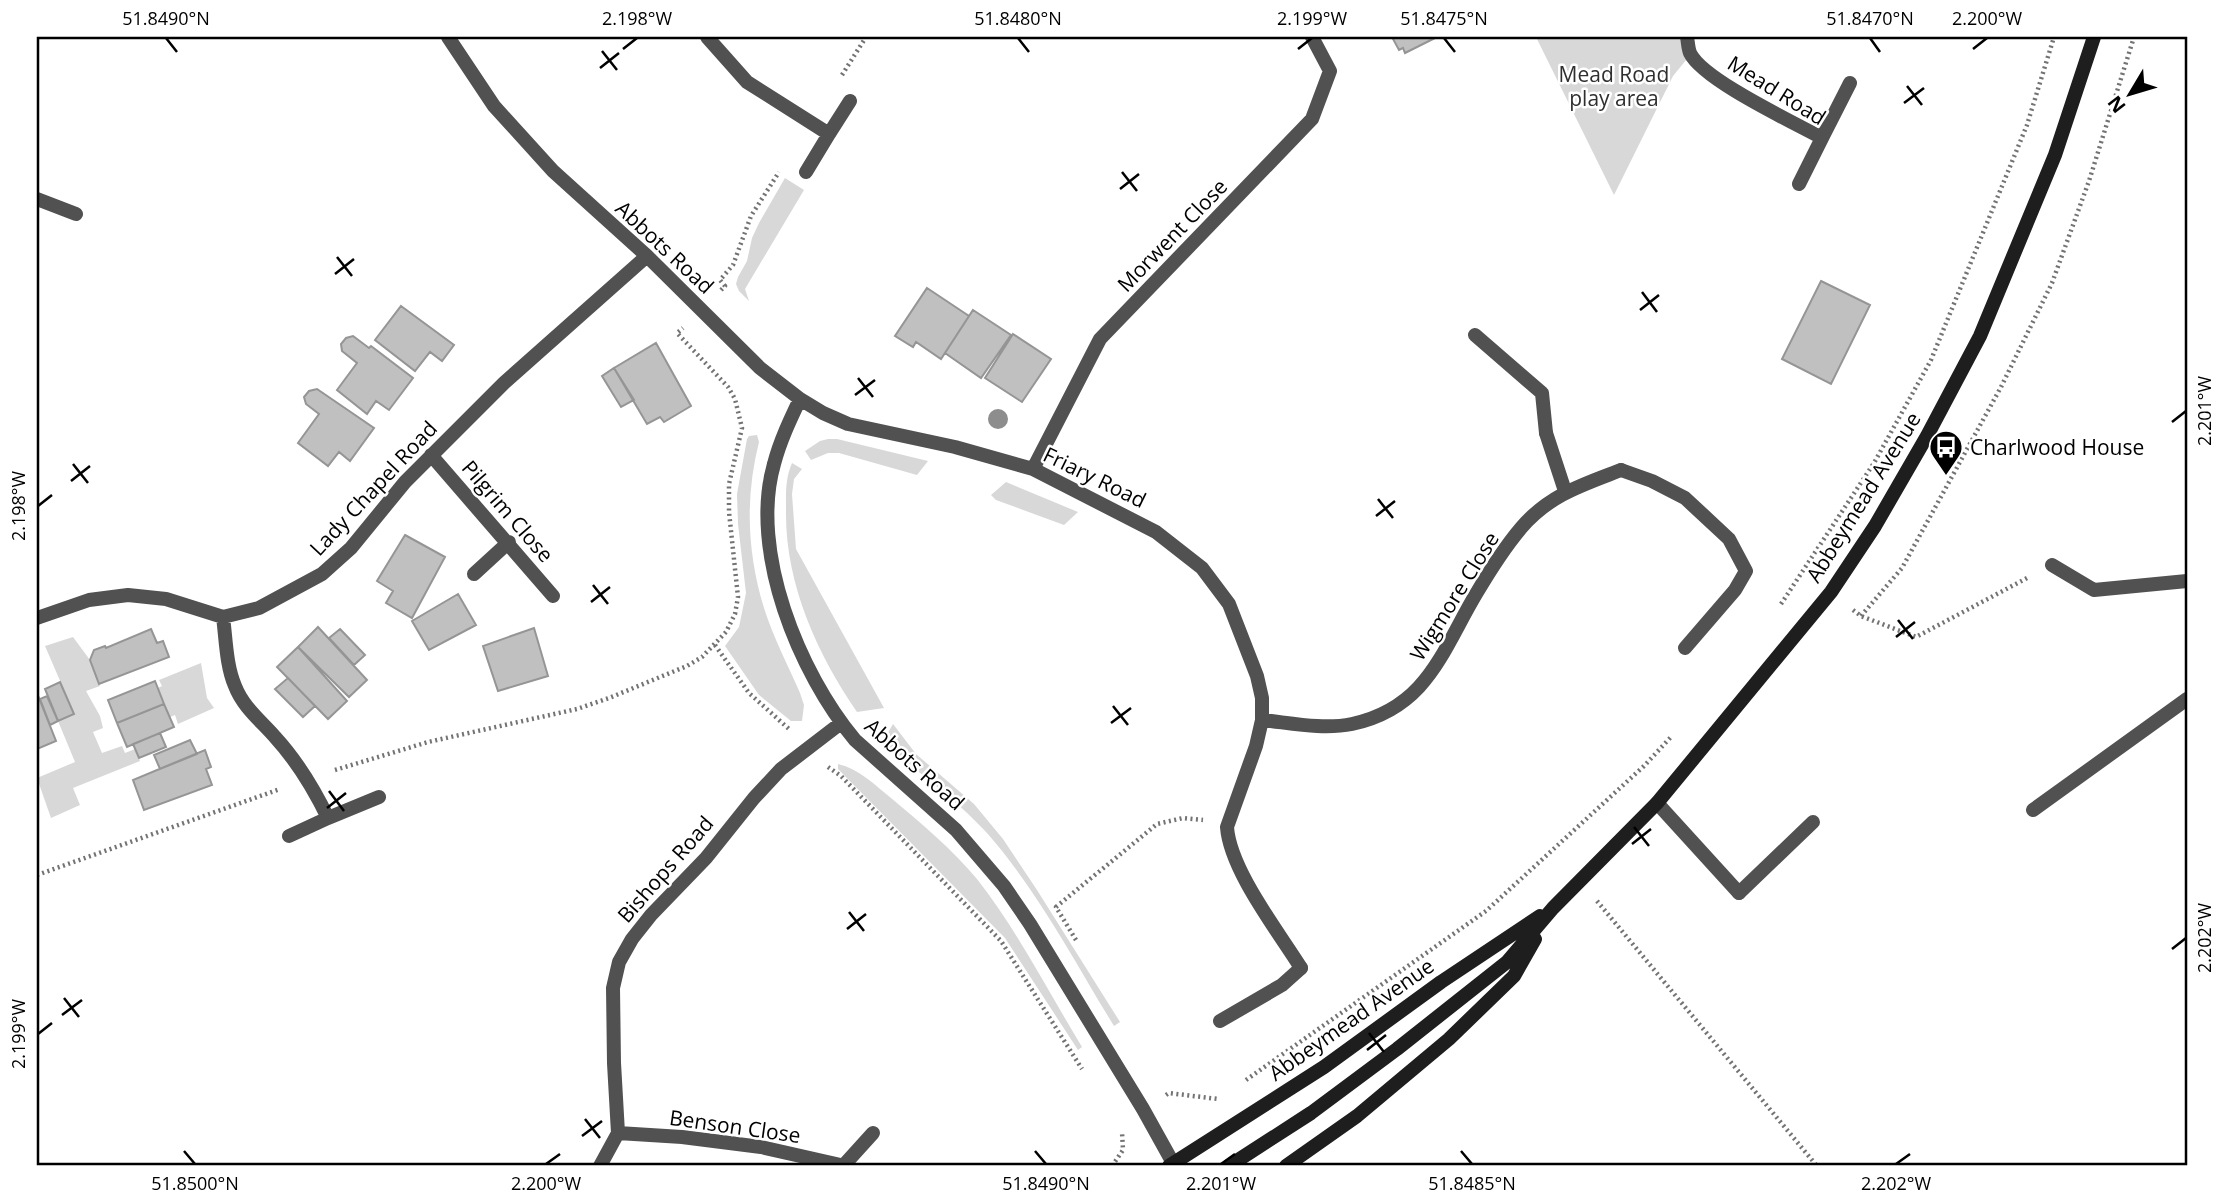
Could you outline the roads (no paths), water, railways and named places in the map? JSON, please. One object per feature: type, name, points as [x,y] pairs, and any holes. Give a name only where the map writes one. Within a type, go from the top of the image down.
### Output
[{"type":"street","name":"Abbots Road","points":[[448,37],[494,106],[553,171],[646,256],[760,368],[800,399],[773,465],[768,506],[769,537],[774,573],[799,645],[818,687],[841,723],[873,757],[956,830],[1004,886],[1030,923],[1143,1109],[1173,1166]]},
{"type":"street","points":[[707,37],[747,82],[829,134]]},
{"type":"street","name":"Morwent Close","points":[[1033,469],[1100,339],[1312,119],[1330,71],[1312,37]]},
{"type":"street","name":"Mead Road","points":[[1687,37],[1691,54],[1704,69],[1720,81],[1822,138],[1799,184]]},
{"type":"street","name":"Abbeymead Avenue","points":[[1229,1166],[1311,1113],[1507,962],[1553,908],[1657,803],[1831,592],[1875,526],[1980,337],[2055,155],[2094,37]]},
{"type":"street","points":[[1822,138],[1850,83]]},
{"type":"street","points":[[806,172],[849,101]]},
{"type":"street","points":[[37,199],[76,214]]},
{"type":"street","name":"Lady Chapel Road","points":[[223,617],[259,608],[322,573],[351,548],[380,509],[504,383],[646,256]]},
{"type":"street","points":[[1475,335],[1542,393],[1546,433],[1566,491]]},
{"type":"street","name":"Friary Road","points":[[800,399],[848,424],[956,447],[1033,469],[1156,531],[1202,568],[1217,586],[1233,615],[1257,676],[1262,698],[1262,720]]},
{"type":"street","name":"Pilgrim Close","points":[[431,455],[553,596]]},
{"type":"street","name":"Wigmore Close","points":[[1262,720],[1322,726],[1352,724],[1377,715],[1405,699],[1427,680],[1443,657],[1475,594],[1522,527],[1566,491],[1621,470],[1685,498],[1729,540],[1746,571],[1735,590],[1685,648]]},
{"type":"street","points":[[474,574],[509,542]]},
{"type":"street","points":[[2052,565],[2094,590],[2187,581]]},
{"type":"street","points":[[37,618],[89,600],[128,595],[166,599],[223,617],[229,670],[235,688],[307,779],[328,818]]},
{"type":"street","points":[[2033,810],[2187,699]]},
{"type":"street","points":[[1220,1021],[1282,985],[1301,968],[1238,866],[1231,849],[1227,827],[1256,746],[1262,720]]},
{"type":"street","name":"Bishops Road","points":[[618,1133],[613,988],[619,962],[632,939],[651,915],[706,858],[754,798],[781,769],[841,723]]},
{"type":"street","points":[[289,835],[379,797]]},
{"type":"street","points":[[1657,803],[1740,893],[1814,822]]},
{"type":"street","name":"Abbeymead Avenue","points":[[1173,1166],[1324,1067],[1441,982],[1553,908]]},
{"type":"street","name":"Abbeymead Avenue","points":[[1286,1166],[1404,1079],[1458,1030],[1514,975],[1553,908]]},
{"type":"street","points":[[600,1166],[618,1133]]},
{"type":"street","name":"Benson Close","points":[[618,1133],[761,1147],[845,1166]]},
{"type":"street","points":[[845,1166],[873,1133]]},
{"type":"place","name":"Charlwood House","points":[[1946,477]]},
{"type":"park label","name":"Mead Road play area","points":[[1614,86]]}]
